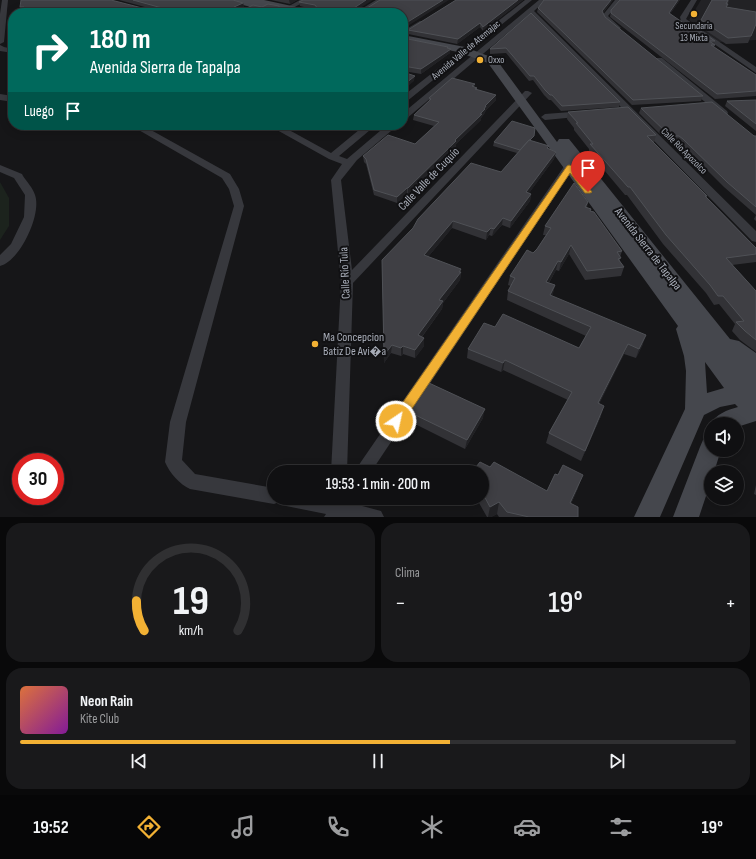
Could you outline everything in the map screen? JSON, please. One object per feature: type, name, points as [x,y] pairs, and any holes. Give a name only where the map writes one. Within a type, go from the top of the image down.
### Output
[{"type":"street","points":[[0,46],[5,19],[5,0]]},
{"type":"street","points":[[234,0],[254,2],[277,8]]},
{"type":"street","points":[[293,8],[305,0]]},
{"type":"street","points":[[367,8],[381,0]]},
{"type":"street","name":"Avenida Valle de Atemajac","points":[[408,112],[529,0]]},
{"type":"street","name":"Avenida Valle de Atemajac","points":[[408,96],[428,80],[530,11],[542,0]]},
{"type":"street","points":[[618,0],[605,16],[626,34]]},
{"type":"street","points":[[694,0],[683,17],[683,20],[756,71]]},
{"type":"street","name":"Calle Río Apozolco","points":[[530,11],[756,238]]},
{"type":"street","points":[[408,32],[430,17]]},
{"type":"street","name":"Avenida Sierra de Tapalpa","points":[[408,36],[501,58],[569,167],[682,318],[753,399]]},
{"type":"street","points":[[651,54],[732,118]]},
{"type":"street","points":[[416,77],[428,80]]},
{"type":"street","name":"Avenida Sierra de Tapalpa","points":[[525,97],[545,117],[713,331],[753,399]]},
{"type":"street","name":"Calle Valle de Cuquío","points":[[347,282],[525,97]]},
{"type":"street","points":[[698,105],[727,102]]},
{"type":"street","points":[[614,112],[644,109]]},
{"type":"street","points":[[545,117],[591,114]]},
{"type":"street","points":[[144,130],[226,176],[234,189],[239,206],[178,422],[172,462],[190,481],[267,495]]},
{"type":"street","points":[[282,130],[332,157],[348,163],[387,130]]},
{"type":"street","points":[[332,157],[365,130]]},
{"type":"street","name":"Calle Río Tula","points":[[339,465],[347,282],[336,180],[340,172],[348,163]]},
{"type":"street","points":[[367,465],[569,167]]},
{"type":"street","points":[[0,168],[18,176],[30,196],[30,217],[16,246],[0,262]]},
{"type":"street","points":[[647,517],[696,409],[696,371],[694,356],[682,318]]},
{"type":"street","points":[[713,331],[756,363]]},
{"type":"street","points":[[696,409],[714,399],[753,399]]},
{"type":"street","points":[[734,417],[753,399]]},
{"type":"street","points":[[686,517],[707,457]]},
{"type":"street","points":[[338,505],[375,517]]},
{"type":"shaded area","points":[[701,0],[756,0],[756,40],[719,42],[689,20]]},
{"type":"shaded area","points":[[0,182],[9,198],[9,226],[0,240]]},
{"type":"building","points":[[21,0],[111,0],[142,8],[23,8],[24,7],[20,7]]},
{"type":"building","points":[[133,0],[233,0],[243,3],[234,7],[162,8]]},
{"type":"building","points":[[303,0],[366,0],[354,8],[317,8],[315,5],[299,2]]},
{"type":"building","points":[[380,0],[443,0],[408,22],[408,8],[367,8]]},
{"type":"building","points":[[456,0],[518,0],[483,27],[480,23],[458,39],[408,30]]},
{"type":"building","points":[[544,0],[611,0],[602,11],[605,17],[703,96],[633,100],[538,8]]},
{"type":"building","points":[[620,0],[678,0],[669,13],[695,31],[696,28],[715,41],[709,41],[715,45],[711,45],[756,75],[756,91],[717,94],[611,13],[611,10]]},
{"type":"building","points":[[712,0],[728,0],[726,7],[756,12],[756,24],[751,36],[728,38],[701,20]]},
{"type":"building","points":[[268,4],[279,6],[279,8],[247,8],[253,5],[262,7]]},
{"type":"building","points":[[531,13],[620,102],[562,106],[545,90],[534,76],[530,76],[506,48],[490,49]]},
{"type":"building","points":[[408,39],[448,47],[447,48],[451,49],[421,69],[408,67]]},
{"type":"building","points":[[408,74],[415,76],[408,81]]},
{"type":"building","points":[[452,78],[475,84],[472,86],[477,88],[475,89],[496,95],[485,106],[485,109],[480,114],[482,114],[455,140],[456,141],[397,197],[374,190],[366,159],[363,156],[388,135],[415,144],[439,122],[414,115],[431,99],[429,98]]},
{"type":"building","points":[[756,100],[756,124],[727,101]]},
{"type":"building","points":[[712,102],[754,136],[756,136],[756,207],[727,182],[683,139],[679,136],[670,136],[641,108]]},
{"type":"building","points":[[628,107],[656,135],[647,136],[756,248],[756,254],[726,258],[756,291],[756,340],[736,322],[744,321],[723,296],[718,296],[666,235],[630,187],[628,187],[590,144],[593,144],[568,112]]},
{"type":"building","points":[[512,121],[535,128],[534,136],[520,150],[494,142]]},
{"type":"building","points":[[529,140],[549,146],[547,148],[556,152],[526,192],[531,194],[511,221],[503,218],[494,229],[491,228],[487,232],[453,221],[424,255],[461,269],[459,272],[461,272],[439,300],[443,301],[418,335],[424,338],[415,350],[403,346],[401,348],[392,345],[384,355],[382,260],[413,228],[418,219],[471,163],[501,172]]},
{"type":"building","points":[[574,183],[588,202],[585,207],[594,212],[622,251],[617,252],[621,258],[618,259],[624,267],[587,271],[571,245],[561,262],[558,261],[546,282],[555,285],[550,295],[646,335],[639,349],[628,344],[598,403],[604,406],[585,451],[549,433],[572,392],[505,360],[503,363],[468,349],[484,323],[495,327],[503,314],[579,348],[591,327],[508,291],[515,278],[510,276],[527,250],[533,253],[537,249],[551,228],[545,226]]},
{"type":"building","points":[[429,383],[485,409],[467,440],[409,412]]},
{"type":"building","points":[[480,462],[486,465],[478,465]]},
{"type":"building","points":[[494,462],[547,491],[555,474],[558,475],[563,465],[583,475],[570,503],[578,507],[578,517],[529,517],[507,512],[499,502],[490,507],[489,466]]},
{"type":"place","name":"Secundaria 13 Mixta","points":[[694,14]]},
{"type":"place","name":"Oxxo","points":[[480,60]]},
{"type":"place","name":"Ma Concepcion Batiz De Avi�a","points":[[315,344]]},
{"type":"route","points":[[396,421],[569,167],[588,192]]}]
